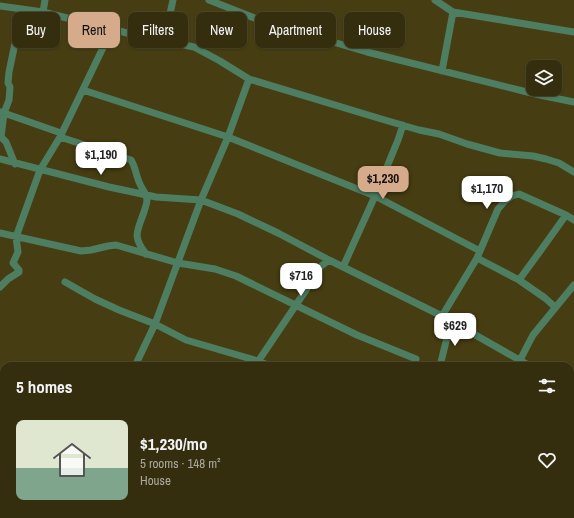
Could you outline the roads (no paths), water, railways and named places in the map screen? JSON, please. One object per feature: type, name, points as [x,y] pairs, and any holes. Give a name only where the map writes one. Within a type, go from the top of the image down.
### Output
[{"type":"street","points":[[0,6],[43,12],[45,0]]},
{"type":"street","points":[[170,12],[173,0]]},
{"type":"street","points":[[209,0],[262,21],[367,52],[535,94],[574,102]]},
{"type":"street","points":[[434,0],[453,12],[574,32]]},
{"type":"street","points":[[15,164],[6,142],[1,138],[2,112],[9,100],[10,87],[8,83],[22,10]]},
{"type":"street","points":[[442,71],[453,12]]},
{"type":"street","points":[[188,46],[194,47],[249,78],[403,126],[439,134],[467,144],[500,153],[533,156],[546,159],[559,163],[574,172]]},
{"type":"street","points":[[0,287],[19,271],[14,263],[18,252],[16,237],[40,170],[61,135],[103,48]]},
{"type":"street","points":[[137,362],[155,324],[202,200],[228,137],[249,78]]},
{"type":"street","points":[[83,90],[228,137],[375,196],[479,255],[519,280],[545,298],[555,307]]},
{"type":"street","points":[[2,112],[131,160],[141,187],[147,195],[148,202],[137,231],[138,243],[146,254]]},
{"type":"street","points":[[343,267],[375,196],[403,126]]},
{"type":"street","points":[[0,159],[109,187],[156,197],[202,200],[238,214],[278,233],[442,316],[523,362]]},
{"type":"street","points":[[442,316],[479,255],[498,209],[505,201],[512,196],[519,194],[574,220]]},
{"type":"street","points":[[519,280],[566,215]]},
{"type":"street","points":[[0,233],[81,251],[116,245],[178,263],[215,269],[236,276],[357,335],[416,359]]},
{"type":"street","points":[[258,362],[310,284],[313,276],[321,266],[329,260]]},
{"type":"street","points":[[65,282],[94,299],[155,324],[186,340],[250,362]]},
{"type":"street","points":[[520,360],[533,335],[574,285]]},
{"type":"street","points":[[441,362],[451,321]]}]
